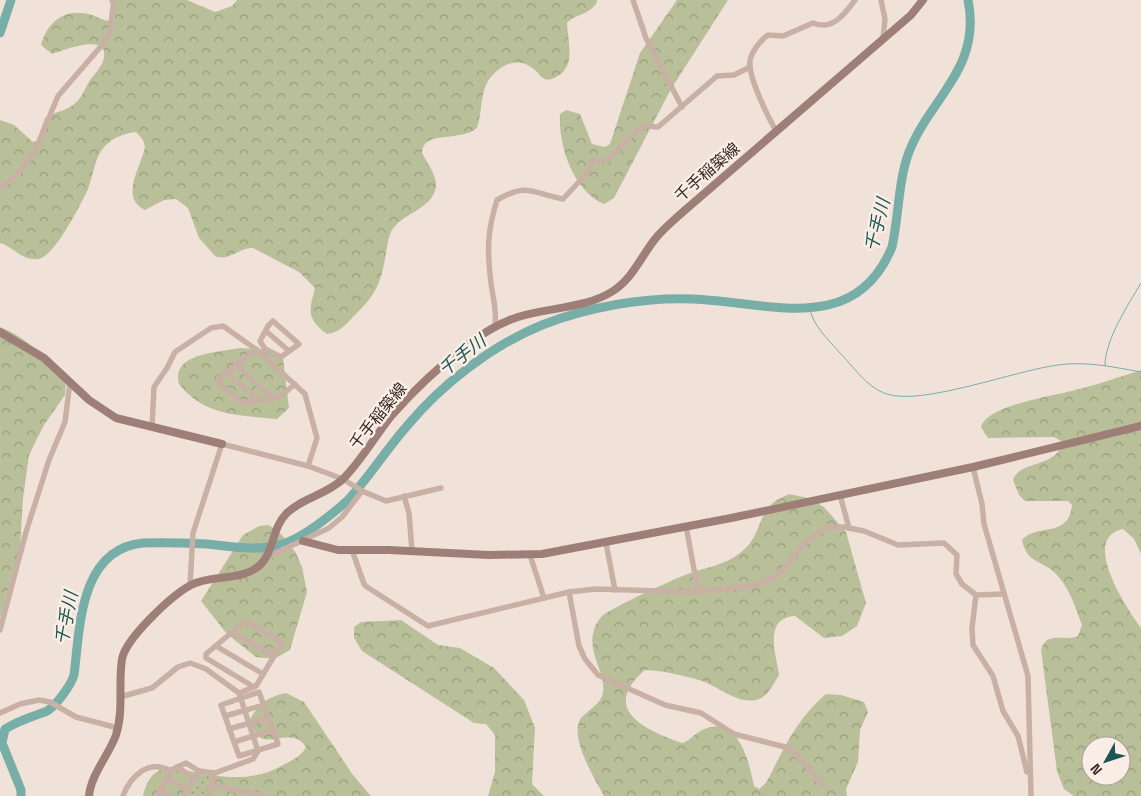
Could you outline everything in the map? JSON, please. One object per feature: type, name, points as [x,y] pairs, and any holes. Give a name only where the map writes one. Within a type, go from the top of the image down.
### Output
[{"type":"main road","name":"千手稲築線","points":[[267,555],[275,532],[286,514],[292,508],[322,494],[345,480],[392,416],[424,382],[466,345],[495,326],[519,316],[592,301],[613,291],[628,279],[656,239],[684,211],[911,16],[923,0]]},
{"type":"main road","points":[[0,332],[29,347],[89,400],[110,414],[152,427],[222,444]]},
{"type":"main road","points":[[304,541],[338,550],[412,551],[489,556],[530,555],[606,543],[973,467],[1141,426]]},
{"type":"main road","points":[[89,796],[94,780],[118,728],[122,658],[131,638],[142,626],[190,586],[207,580],[243,574],[259,566],[267,555]]},
{"type":"street","points":[[0,188],[18,173],[35,151],[58,96],[103,44],[110,31],[114,0]]},
{"type":"street","points":[[633,0],[646,38],[682,106]]},
{"type":"street","points":[[776,131],[750,67],[753,52],[768,35],[783,36],[813,22],[822,26],[828,26],[845,13],[855,0]]},
{"type":"street","points":[[882,0],[885,19],[883,39]]},
{"type":"street","points":[[495,326],[496,312],[488,251],[489,226],[497,200],[517,190],[538,191],[562,199],[578,185],[590,170],[592,160],[604,161],[610,158],[638,129],[646,126],[658,127],[717,76],[734,75],[750,67]]},
{"type":"street","points":[[261,351],[260,342],[271,322],[276,322],[299,344],[278,357],[261,351],[236,365],[218,380],[241,402],[250,403],[281,396],[295,384]]},
{"type":"street","points":[[152,427],[154,387],[175,352],[211,328],[223,326],[261,351],[308,399],[308,413],[317,438],[308,466]]},
{"type":"street","points":[[266,330],[289,351]]},
{"type":"street","points":[[236,365],[273,398]]},
{"type":"street","points":[[226,372],[259,400]]},
{"type":"street","points":[[0,630],[26,532],[49,460],[65,422],[70,382]]},
{"type":"street","points":[[190,586],[192,537],[222,444],[308,466],[345,480],[361,491],[386,501],[441,488]]},
{"type":"street","points":[[973,467],[982,504],[984,524],[1028,676],[1031,796]]},
{"type":"street","points":[[267,555],[304,541],[337,522],[361,491]]},
{"type":"street","points":[[840,495],[849,528]]},
{"type":"street","points":[[404,496],[409,513],[412,551]]},
{"type":"street","points":[[686,526],[698,591]]},
{"type":"street","points":[[352,550],[364,584],[428,626],[569,592],[596,589],[698,591],[762,583],[773,578],[786,567],[806,541],[820,530],[827,528],[849,528],[878,536],[898,546],[944,543],[957,555],[958,580],[976,595],[1004,594]]},
{"type":"street","points":[[606,543],[615,590]]},
{"type":"street","points":[[530,555],[544,598]]},
{"type":"street","points":[[569,592],[579,646],[585,659],[598,675],[665,705],[701,713],[734,734],[789,748],[806,764],[822,785]]},
{"type":"street","points":[[976,595],[972,628],[974,645],[993,676],[1003,711],[1018,736],[1030,784]]},
{"type":"street","points":[[239,695],[259,692],[278,744],[239,756],[220,705],[254,687],[282,643],[250,623],[242,623],[233,633],[206,654],[206,658],[254,687]]},
{"type":"street","points":[[233,633],[274,656]]},
{"type":"street","points":[[216,646],[263,674]]},
{"type":"street","points":[[120,696],[152,688],[178,668],[190,663],[206,669],[239,695],[258,751]]},
{"type":"street","points":[[0,713],[33,700],[50,702],[76,717],[118,728]]},
{"type":"street","points":[[225,716],[264,704]]},
{"type":"street","points":[[229,729],[268,718]]},
{"type":"street","points":[[234,742],[273,730]]},
{"type":"street","points":[[170,796],[158,793],[174,769],[189,764],[199,771],[215,773],[252,759],[258,751]]},
{"type":"street","points":[[123,796],[126,788],[144,768],[159,765],[194,778]]},
{"type":"street","points":[[184,796],[199,771]]},
{"type":"street","points":[[208,796],[215,773]]},
{"type":"street","points":[[167,778],[188,790]]},
{"type":"street","points":[[212,785],[228,788],[241,794],[264,796]]},
{"type":"street","points":[[227,796],[228,788]]},
{"type":"green space","points":[[109,0],[187,0],[215,12],[232,6],[237,0],[597,0],[597,2],[590,10],[567,23],[570,55],[566,68],[561,74],[553,79],[547,79],[529,66],[518,63],[512,63],[501,68],[487,83],[477,128],[461,135],[435,138],[428,141],[422,153],[436,181],[435,191],[426,203],[401,221],[391,232],[381,277],[370,298],[341,328],[327,334],[312,318],[311,303],[315,288],[299,272],[253,248],[248,248],[225,257],[215,256],[199,238],[188,208],[176,199],[164,200],[145,210],[137,205],[133,198],[134,182],[145,147],[143,140],[136,132],[115,138],[102,150],[88,189],[52,250],[38,259],[32,259],[0,243],[0,120],[14,125],[33,142],[37,141],[45,118],[76,103],[99,69],[104,57],[103,50],[99,46],[92,44],[52,54],[41,45],[44,36],[53,22],[66,14],[83,13],[114,21],[115,14]]},
{"type":"green space","points":[[677,0],[728,0],[671,89],[614,198],[604,204],[593,198],[584,189],[570,166],[562,139],[560,114],[566,110],[580,114],[592,144],[605,147],[610,144],[640,53]]},
{"type":"green space","points":[[0,327],[28,343],[52,365],[66,382],[65,395],[44,425],[29,455],[23,499],[19,566],[0,618]]},
{"type":"green space","points":[[240,348],[272,350],[283,358],[289,408],[277,419],[237,415],[212,409],[189,395],[179,384],[178,374],[182,366],[189,360],[210,353]]},
{"type":"green space","points":[[1141,370],[1141,554],[1134,539],[1123,529],[1111,535],[1105,546],[1106,560],[1118,591],[1141,628],[1141,796],[1074,796],[1064,789],[1057,771],[1041,650],[1043,644],[1051,638],[1073,638],[1078,636],[1082,625],[1072,598],[1062,580],[1052,570],[1028,554],[1022,540],[1035,532],[1059,527],[1070,516],[1072,505],[1068,501],[1025,501],[1019,495],[1013,480],[1017,473],[1023,469],[1054,456],[1059,450],[1061,441],[1054,437],[988,438],[981,427],[986,419],[1008,407],[1092,386]]},
{"type":"green space","points":[[789,494],[808,498],[824,507],[846,532],[866,603],[857,626],[842,636],[824,638],[795,616],[785,618],[775,630],[774,638],[779,675],[768,692],[759,699],[744,700],[702,681],[660,671],[645,670],[632,684],[626,696],[627,707],[633,717],[642,725],[682,743],[702,730],[714,726],[725,728],[740,742],[749,764],[754,786],[759,789],[766,783],[799,724],[826,694],[841,695],[864,702],[868,712],[860,730],[858,762],[846,789],[847,796],[604,796],[589,769],[578,735],[578,726],[581,718],[596,705],[602,696],[603,681],[592,639],[598,621],[607,612],[652,590],[688,574],[733,558],[752,541],[768,508],[776,500]]},
{"type":"green space","points":[[269,525],[282,535],[296,553],[302,567],[307,592],[290,650],[274,659],[256,657],[227,634],[201,601],[243,535],[259,526]]},
{"type":"green space","points":[[401,620],[438,645],[460,648],[494,668],[524,700],[535,728],[532,784],[544,796],[488,796],[495,772],[495,735],[486,724],[474,723],[362,651],[354,638],[354,627],[361,622]]},
{"type":"green space","points":[[286,693],[304,702],[353,775],[371,796],[143,796],[153,774],[169,768],[239,777],[266,773],[296,758],[306,747],[301,741],[288,737],[262,738],[257,735],[250,720],[256,709],[264,702]]},
{"type":"green space","points":[[199,774],[209,776],[205,796],[186,796]]},
{"type":"waterway","points":[[0,33],[11,0]]},
{"type":"waterway","name":"千手川","points":[[21,796],[21,790],[2,743],[5,729],[49,710],[66,690],[74,675],[78,636],[87,594],[95,575],[106,560],[122,549],[143,543],[207,544],[258,548],[284,544],[304,534],[348,500],[407,426],[436,395],[486,355],[542,325],[597,308],[655,300],[693,299],[780,308],[807,308],[833,304],[856,294],[876,275],[892,247],[905,163],[909,152],[918,133],[952,81],[968,45],[970,24],[968,0]]},
{"type":"waterway","points":[[1105,365],[1106,355],[1113,334],[1141,283]]},
{"type":"waterway","points":[[810,308],[817,326],[839,352],[867,382],[887,394],[903,396],[923,395],[970,386],[1040,368],[1069,364],[1100,365],[1141,372]]}]
